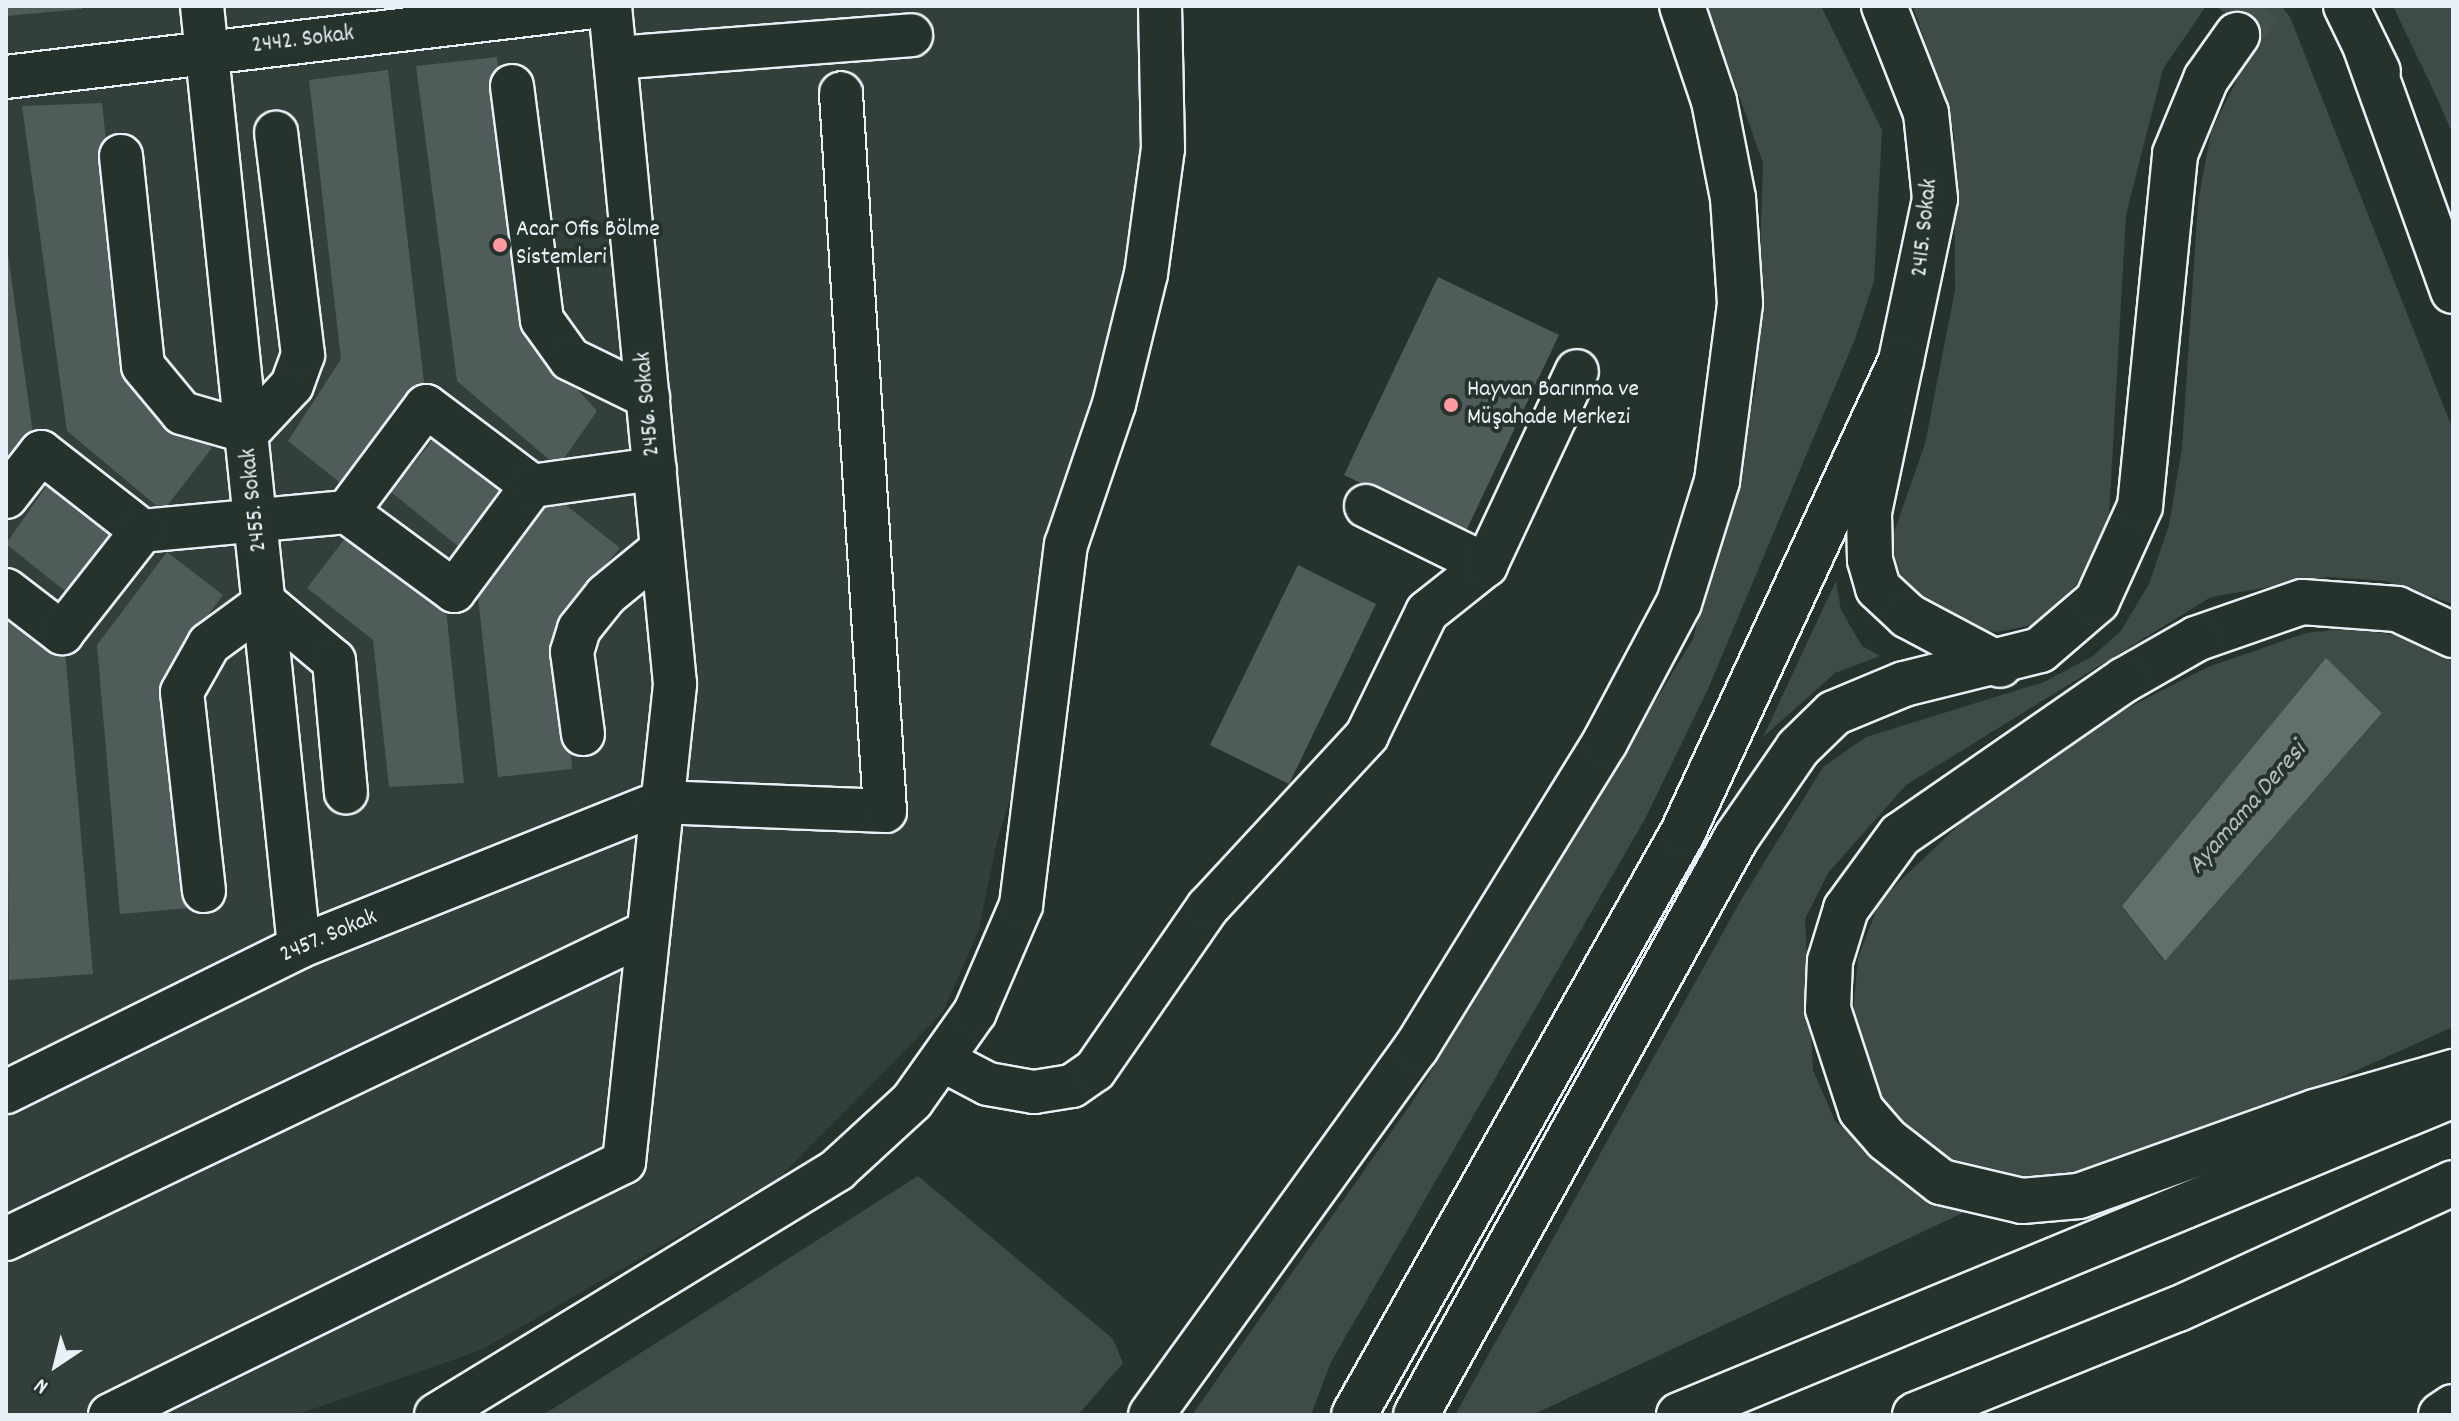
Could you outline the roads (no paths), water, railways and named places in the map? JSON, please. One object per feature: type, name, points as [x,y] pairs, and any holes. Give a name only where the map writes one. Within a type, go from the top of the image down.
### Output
[{"type":"main road","points":[[1151,1415],[1416,1048],[1605,742],[1679,603],[1717,481],[1740,303],[1733,198],[1714,101],[1682,6]]},
{"type":"main road","name":"2415. Sokak","points":[[1884,6],[1926,113],[1935,199],[1901,361]]},
{"type":"main road","points":[[2346,6],[2453,219]]},
{"type":"main road","points":[[1416,1415],[1729,851],[1798,748],[1834,713],[1904,684],[2000,665],[2073,629],[2097,601],[2140,506],[2175,154],[2206,79],[2237,35]]},
{"type":"main road","points":[[2366,48],[2453,291]]},
{"type":"main road","points":[[1901,361],[1869,513],[1878,588],[1908,616],[2000,665]]},
{"type":"main road","points":[[1354,1415],[1683,832],[1901,361]]},
{"type":"main road","points":[[2453,635],[2397,609],[2302,602],[2196,639],[2124,680],[1900,835],[1846,909],[1830,961],[1828,1009],[1861,1110],[1886,1139],[1941,1182],[2022,1201],[2079,1196],[2315,1112],[2453,1072]]},
{"type":"main road","points":[[1679,1415],[2453,1095]]},
{"type":"main road","points":[[1915,1415],[2178,1309],[2453,1183]]},
{"type":"main road","points":[[2441,1415],[2453,1407]]},
{"type":"street","name":"2455. Sokak","points":[[202,6],[299,947]]},
{"type":"street","name":"2442. Sokak","points":[[6,77],[601,6]]},
{"type":"street","name":"2456. Sokak","points":[[110,1415],[624,1162],[675,684],[610,6]]},
{"type":"street","points":[[436,1415],[837,1170],[946,1062],[1021,905],[1066,545],[1118,393],[1146,274],[1163,149],[1160,6]]},
{"type":"street","points":[[615,58],[911,35]]},
{"type":"street","points":[[512,86],[542,320],[570,359],[648,397]]},
{"type":"street","points":[[661,802],[885,811],[841,93]]},
{"type":"street","points":[[121,156],[143,366],[182,413],[248,432],[292,385],[303,355],[276,133]]},
{"type":"street","points":[[946,1062],[988,1084],[1034,1092],[1072,1086],[1095,1070],[1208,907],[1367,735],[1427,612],[1486,565],[1577,371]]},
{"type":"street","points":[[347,512],[426,406],[532,486],[655,469]]},
{"type":"street","points":[[6,497],[41,452],[142,531],[347,512],[454,591],[532,486]]},
{"type":"street","points":[[1366,506],[1486,565]]},
{"type":"street","points":[[6,590],[62,633],[142,531]]},
{"type":"street","points":[[583,734],[572,652],[579,629],[606,595],[662,549]]},
{"type":"street","points":[[204,891],[182,692],[209,644],[265,603],[334,661],[346,792]]},
{"type":"street","name":"2457. Sokak","points":[[6,1092],[299,947],[661,802]]},
{"type":"street","points":[[6,1239],[648,932]]},
{"type":"water","name":"Ayamama Deresi","points":[[2326,658],[2382,713],[2165,961],[2122,906]]},
{"type":"tunnel","points":[[2237,35],[2261,6]]},
{"type":"place","name":"Acar Ofis Bölme Sistemleri","points":[[500,245]]},
{"type":"place","name":"Hayvan Barınma ve Müşahade Merkezi","points":[[1451,405]]}]
